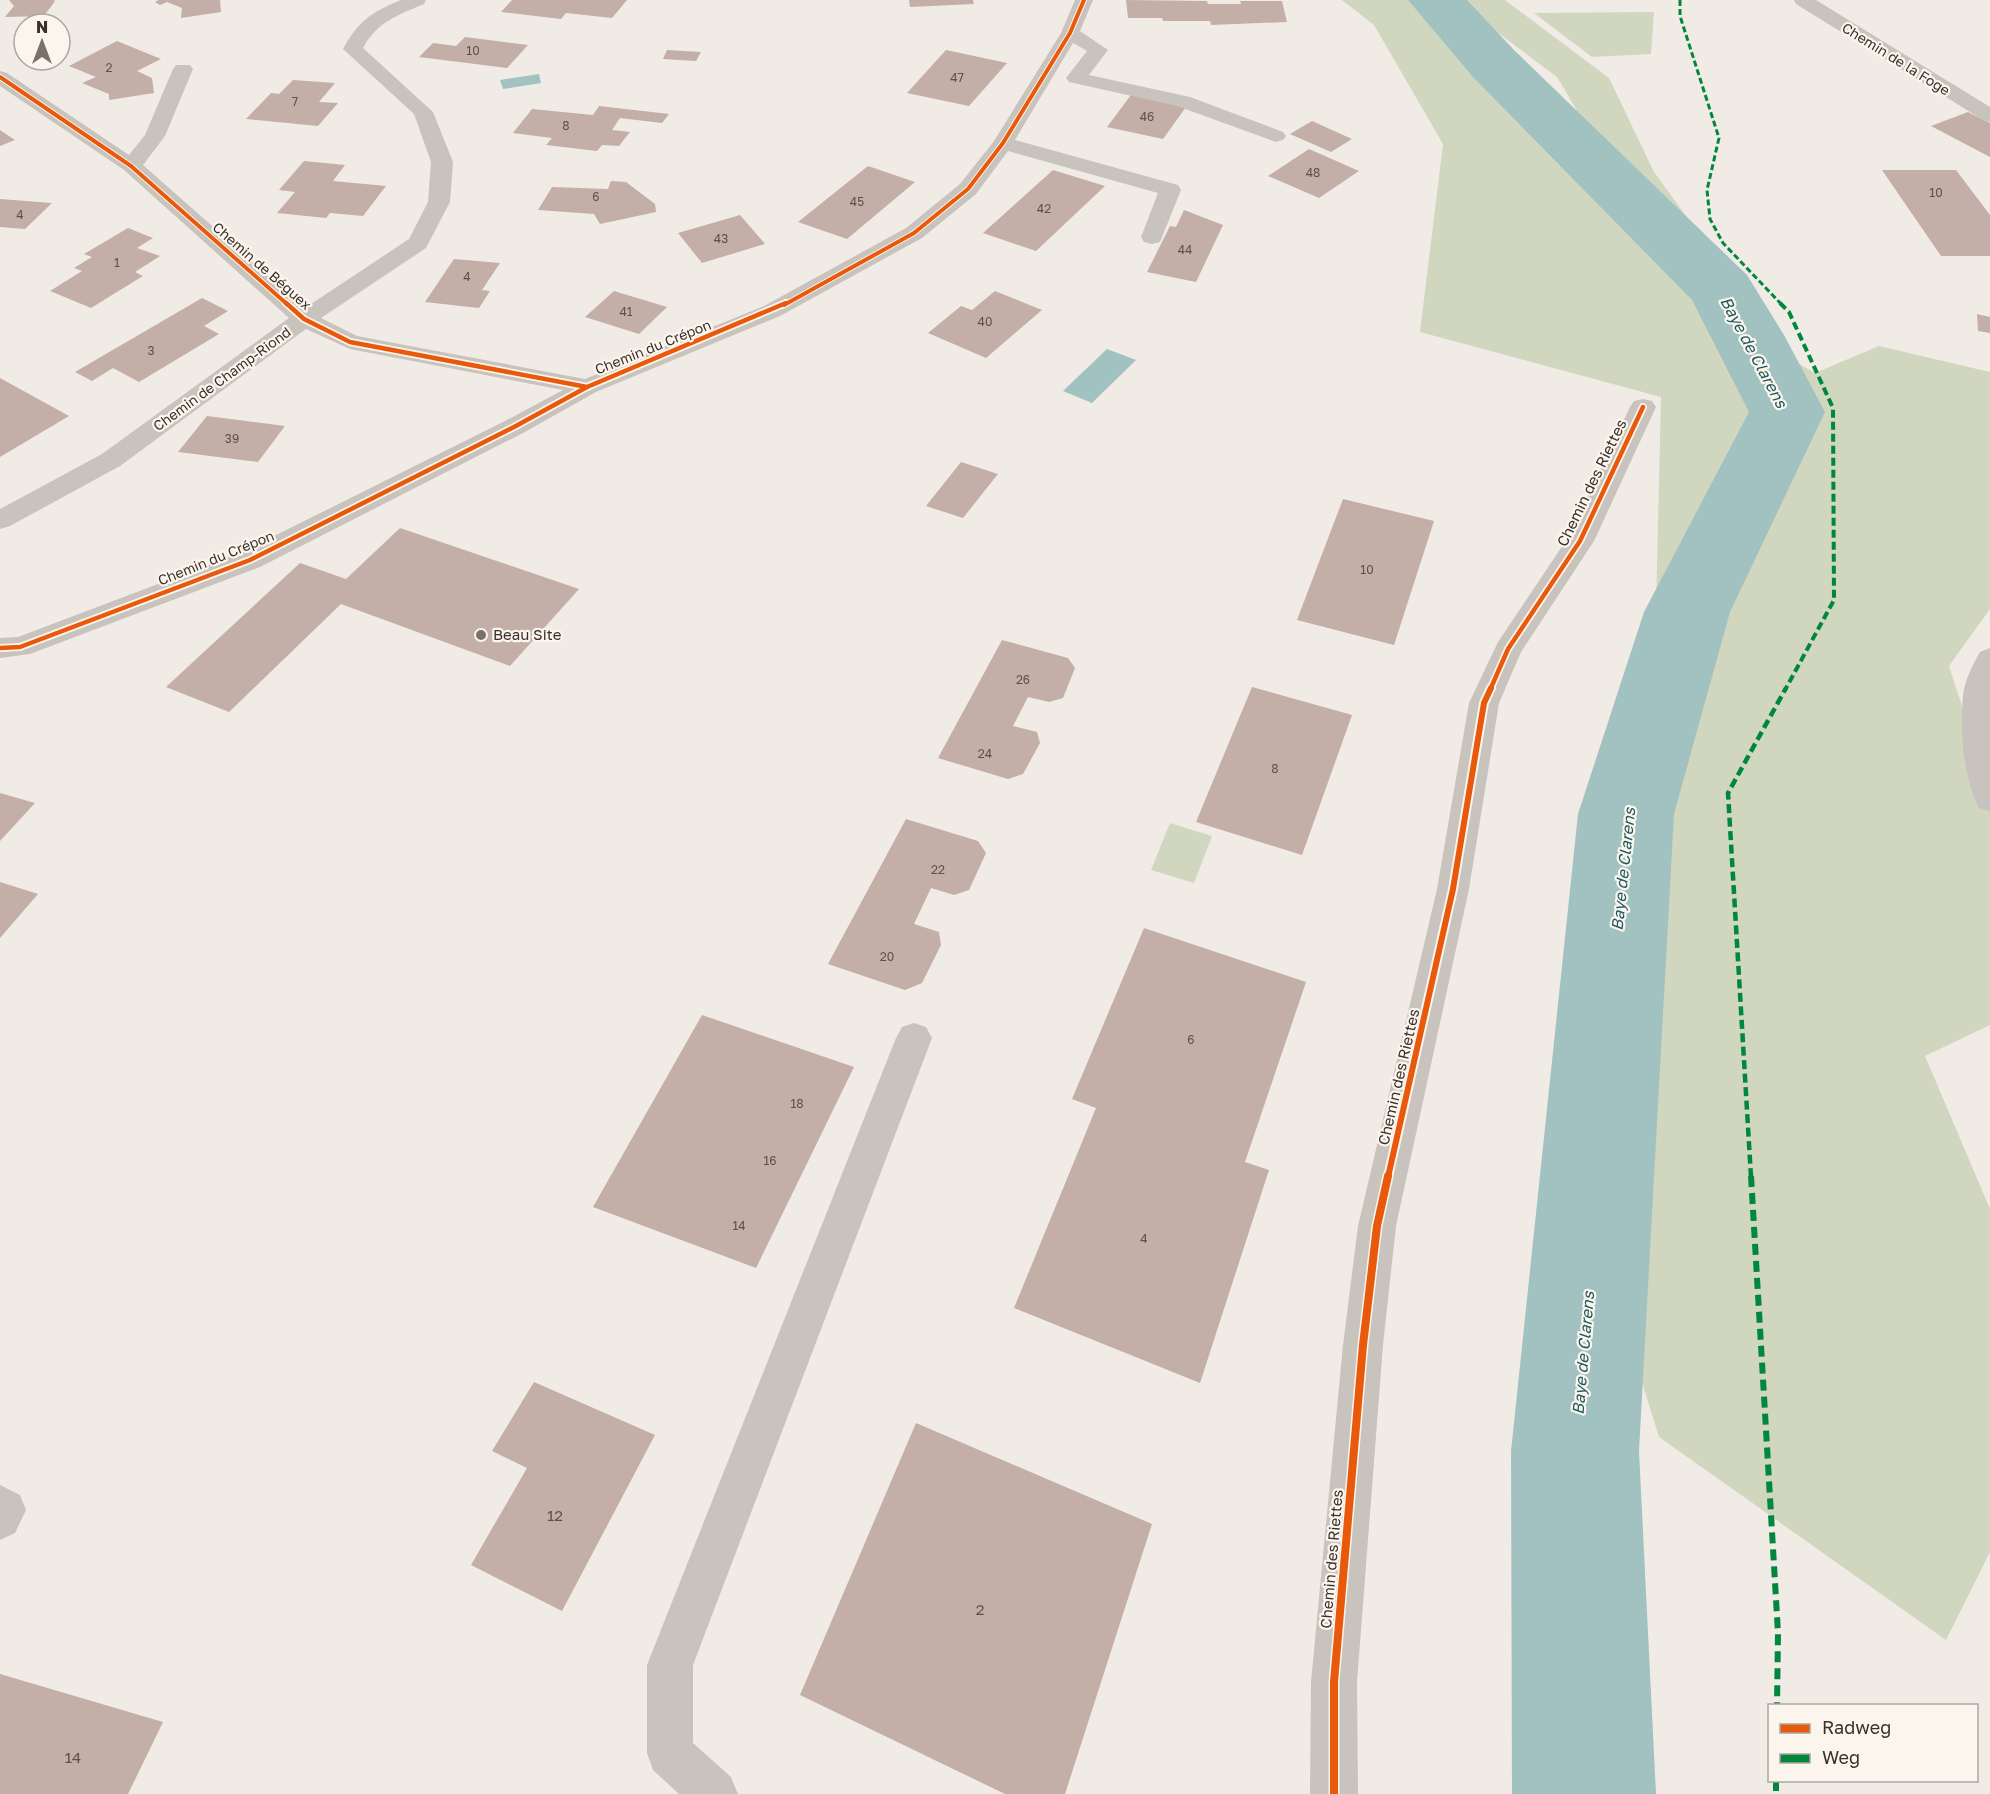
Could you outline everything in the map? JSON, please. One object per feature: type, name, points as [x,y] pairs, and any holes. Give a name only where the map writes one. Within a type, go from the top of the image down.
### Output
[{"type":"street","name":"Chemin de Champ-Riond","points":[[0,520],[111,460],[304,319],[418,243],[439,202],[442,162],[423,112],[353,49],[376,8],[417,0]]},
{"type":"street","name":"Chemin du Crépon","points":[[0,648],[20,647],[250,560],[514,427],[587,387],[772,311],[914,233],[968,189],[1003,143],[1070,33],[1084,0]]},
{"type":"street","name":"Chemin de la Foge","points":[[1803,0],[1990,116]]},
{"type":"street","points":[[1070,33],[1098,50],[1076,78],[1183,101],[1276,136]]},
{"type":"street","points":[[131,165],[155,136],[183,69]]},
{"type":"street","name":"Chemin de Béguex","points":[[0,77],[131,165],[304,319],[350,342],[587,387]]},
{"type":"street","points":[[1003,143],[1170,189],[1152,237]]},
{"type":"street","name":"Chemin des Riettes","points":[[1334,1794],[1334,1682],[1363,1345],[1377,1226],[1454,889],[1484,703],[1508,649],[1580,541],[1643,407]]},
{"type":"street","points":[[1990,659],[1978,694],[1980,745],[1987,793],[1990,799]]},
{"type":"street","points":[[714,1794],[669,1753],[670,1665],[914,1038]]},
{"type":"street","points":[[0,1506],[5,1510],[0,1518]]},
{"type":"green space","points":[[1342,0],[1505,0],[1609,78],[1654,172],[1715,256],[1610,166],[1557,77],[1468,10],[1479,37],[1558,152],[1714,315],[1815,373],[1879,346],[1990,372],[1990,609],[1949,666],[1990,792],[1990,1025],[1925,1056],[1990,1209],[1990,1552],[1946,1640],[1659,1437],[1575,1166],[1650,867],[1661,397],[1420,332],[1443,144],[1374,25]]},
{"type":"green space","points":[[1654,12],[1651,54],[1592,57],[1534,13]]},
{"type":"green space","points":[[1170,823],[1212,836],[1194,883],[1151,870]]},
{"type":"water","points":[[539,74],[541,83],[503,89],[500,80]]},
{"type":"water","points":[[1107,349],[1136,360],[1092,403],[1063,391]]},
{"type":"building","points":[[9,0],[55,1],[47,12],[12,12],[12,17],[5,17],[14,6]]},
{"type":"building","points":[[159,0],[220,0],[221,12],[181,18],[182,8],[167,2],[160,5],[155,2]]},
{"type":"building","points":[[512,0],[627,0],[612,18],[566,13],[561,19],[501,12]]},
{"type":"building","points":[[909,0],[973,0],[974,4],[910,7]]},
{"type":"building","points":[[1126,0],[1207,1],[1208,4],[1282,1],[1287,22],[1211,25],[1210,21],[1128,18]]},
{"type":"building","points":[[465,37],[528,45],[507,68],[419,57],[433,43],[456,46]]},
{"type":"building","points":[[117,41],[161,59],[137,71],[152,78],[154,93],[109,100],[109,94],[82,83],[96,77],[72,67],[72,64]]},
{"type":"building","points":[[667,50],[701,52],[696,61],[663,59]]},
{"type":"building","points":[[946,50],[1007,63],[969,106],[907,93]]},
{"type":"building","points":[[293,80],[335,83],[319,102],[338,103],[318,126],[246,119],[271,93],[279,94]]},
{"type":"building","points":[[1131,95],[1186,107],[1163,139],[1107,127]]},
{"type":"building","points":[[599,106],[669,114],[662,123],[620,118],[612,130],[630,132],[619,146],[602,145],[597,151],[546,145],[552,138],[513,133],[532,109],[593,115]]},
{"type":"building","points":[[1968,112],[1990,123],[1990,157],[1931,126]]},
{"type":"building","points":[[1312,121],[1352,139],[1331,152],[1290,134]]},
{"type":"building","points":[[0,130],[15,140],[0,146]]},
{"type":"building","points":[[1309,149],[1359,171],[1319,198],[1268,176]]},
{"type":"building","points":[[304,161],[345,165],[333,181],[386,186],[363,216],[330,213],[326,218],[277,213],[295,192],[279,190]]},
{"type":"building","points":[[868,166],[915,182],[847,239],[798,222]]},
{"type":"building","points":[[1053,170],[1105,186],[1036,251],[983,233]]},
{"type":"building","points":[[1882,170],[1956,170],[1990,215],[1990,256],[1941,256]]},
{"type":"building","points":[[611,181],[626,182],[655,204],[656,212],[600,224],[594,214],[538,210],[552,187],[608,189]]},
{"type":"building","points":[[0,199],[52,203],[25,229],[0,227]]},
{"type":"building","points":[[1184,210],[1223,225],[1196,282],[1147,272],[1170,226],[1176,227]]},
{"type":"building","points":[[740,215],[765,244],[702,263],[678,233]]},
{"type":"building","points":[[128,228],[153,238],[137,248],[160,256],[135,272],[143,276],[91,308],[50,291],[82,271],[74,268],[92,257],[84,254]]},
{"type":"building","points":[[454,259],[500,263],[482,290],[490,291],[479,308],[425,302]]},
{"type":"building","points":[[614,291],[667,307],[639,334],[585,317]]},
{"type":"building","points":[[995,291],[1042,310],[986,358],[928,333],[961,306],[972,310]]},
{"type":"building","points":[[202,298],[228,311],[204,326],[219,334],[139,382],[113,368],[92,381],[75,372]]},
{"type":"building","points":[[1977,314],[1990,317],[1990,333],[1978,331]]},
{"type":"building","points":[[0,378],[69,416],[0,457]]},
{"type":"building","points":[[207,416],[285,426],[258,462],[178,452]]},
{"type":"building","points":[[961,462],[998,474],[963,518],[926,506]]},
{"type":"building","points":[[1343,499],[1434,521],[1394,645],[1297,620]]},
{"type":"building","name":"Beau Site","points":[[400,528],[579,589],[510,666],[341,604],[229,712],[166,687],[300,563],[346,579]]},
{"type":"building","points":[[1002,640],[1068,658],[1075,668],[1063,698],[1049,702],[1028,697],[1013,726],[1037,732],[1040,743],[1023,774],[1008,779],[938,758]]},
{"type":"building","points":[[1252,687],[1352,715],[1302,855],[1196,822]]},
{"type":"building","points":[[0,793],[35,803],[0,841]]},
{"type":"building","points":[[906,819],[978,841],[986,853],[969,890],[954,895],[931,888],[914,924],[939,932],[941,945],[922,983],[905,990],[828,964]]},
{"type":"building","points":[[0,882],[38,894],[0,938]]},
{"type":"building","points":[[1144,928],[1306,982],[1245,1162],[1269,1170],[1200,1383],[1014,1308],[1096,1108],[1072,1099]]},
{"type":"building","points":[[702,1015],[854,1067],[756,1268],[593,1207]]},
{"type":"building","points":[[534,1382],[655,1435],[562,1611],[471,1565],[527,1468],[492,1451]]},
{"type":"building","points":[[916,1423],[1152,1524],[1065,1794],[1005,1794],[800,1695]]},
{"type":"building","points":[[0,1674],[163,1722],[128,1794],[0,1794]]},
{"type":"waterway","name":"Baye de Clarens","points":[[1436,0],[1494,64],[1722,290],[1787,412],[1687,612],[1626,814],[1575,1451],[1584,1794]]},
{"type":"marked path","points":[[1680,0],[1680,16],[1719,138],[1707,190],[1710,219],[1723,243],[1789,312],[1833,408],[1834,600],[1728,793],[1778,1633],[1777,1704]]},
{"type":"marked path","points":[[1776,1782],[1776,1794]]},
{"type":"cycle path","points":[[0,648],[20,647],[250,560],[514,427],[587,387],[772,311],[914,233],[968,189],[1003,143],[1070,33],[1084,0]]},
{"type":"cycle path","points":[[0,77],[131,166],[304,319],[350,342],[587,387]]},
{"type":"cycle path","points":[[1334,1794],[1334,1682],[1363,1345],[1377,1226],[1453,889],[1484,703],[1508,649],[1580,541],[1643,407]]},
{"type":"place","name":"Beau Site","points":[[481,635]]}]
